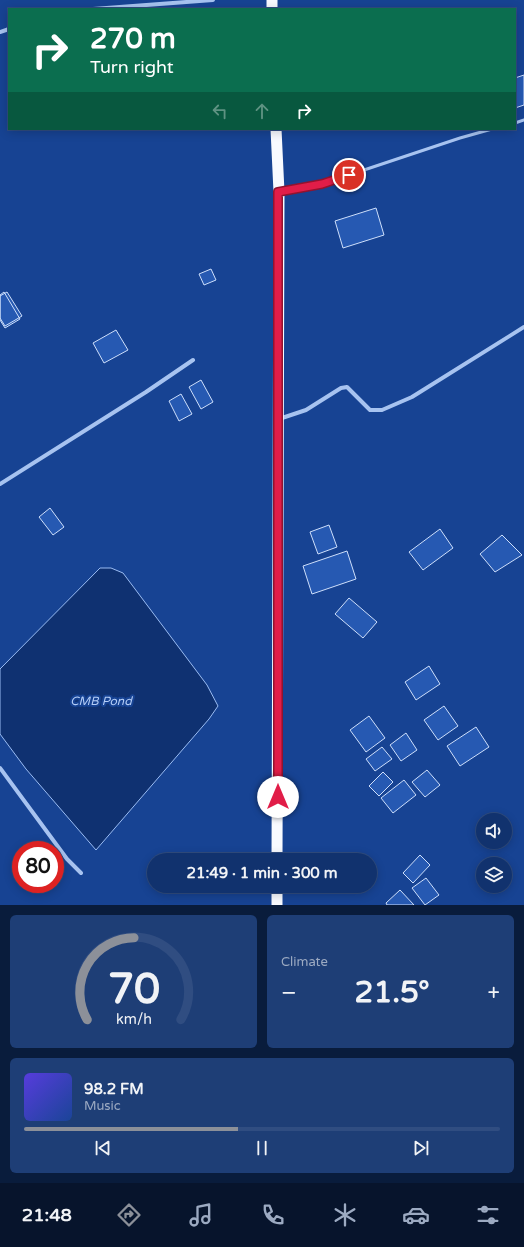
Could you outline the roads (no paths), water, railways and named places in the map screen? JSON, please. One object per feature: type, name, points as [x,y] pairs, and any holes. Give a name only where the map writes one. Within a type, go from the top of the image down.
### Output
[{"type":"highway","points":[[276,130],[278,192],[279,419],[277,853]]},
{"type":"highway","points":[[277,893],[277,905]]},
{"type":"street","points":[[106,8],[213,0]]},
{"type":"street","points":[[279,419],[306,410],[341,388],[348,387],[370,410],[382,410],[412,397],[524,327]]},
{"type":"street","points":[[0,484],[146,392],[193,360]]},
{"type":"street","points":[[0,768],[67,859],[81,873]]},
{"type":"lane","points":[[278,192],[322,184],[488,130]]},
{"type":"water","name":"CMB Pond","points":[[100,568],[111,568],[123,573],[207,685],[218,706],[209,719],[96,850],[26,769],[0,734],[0,669]]}]
